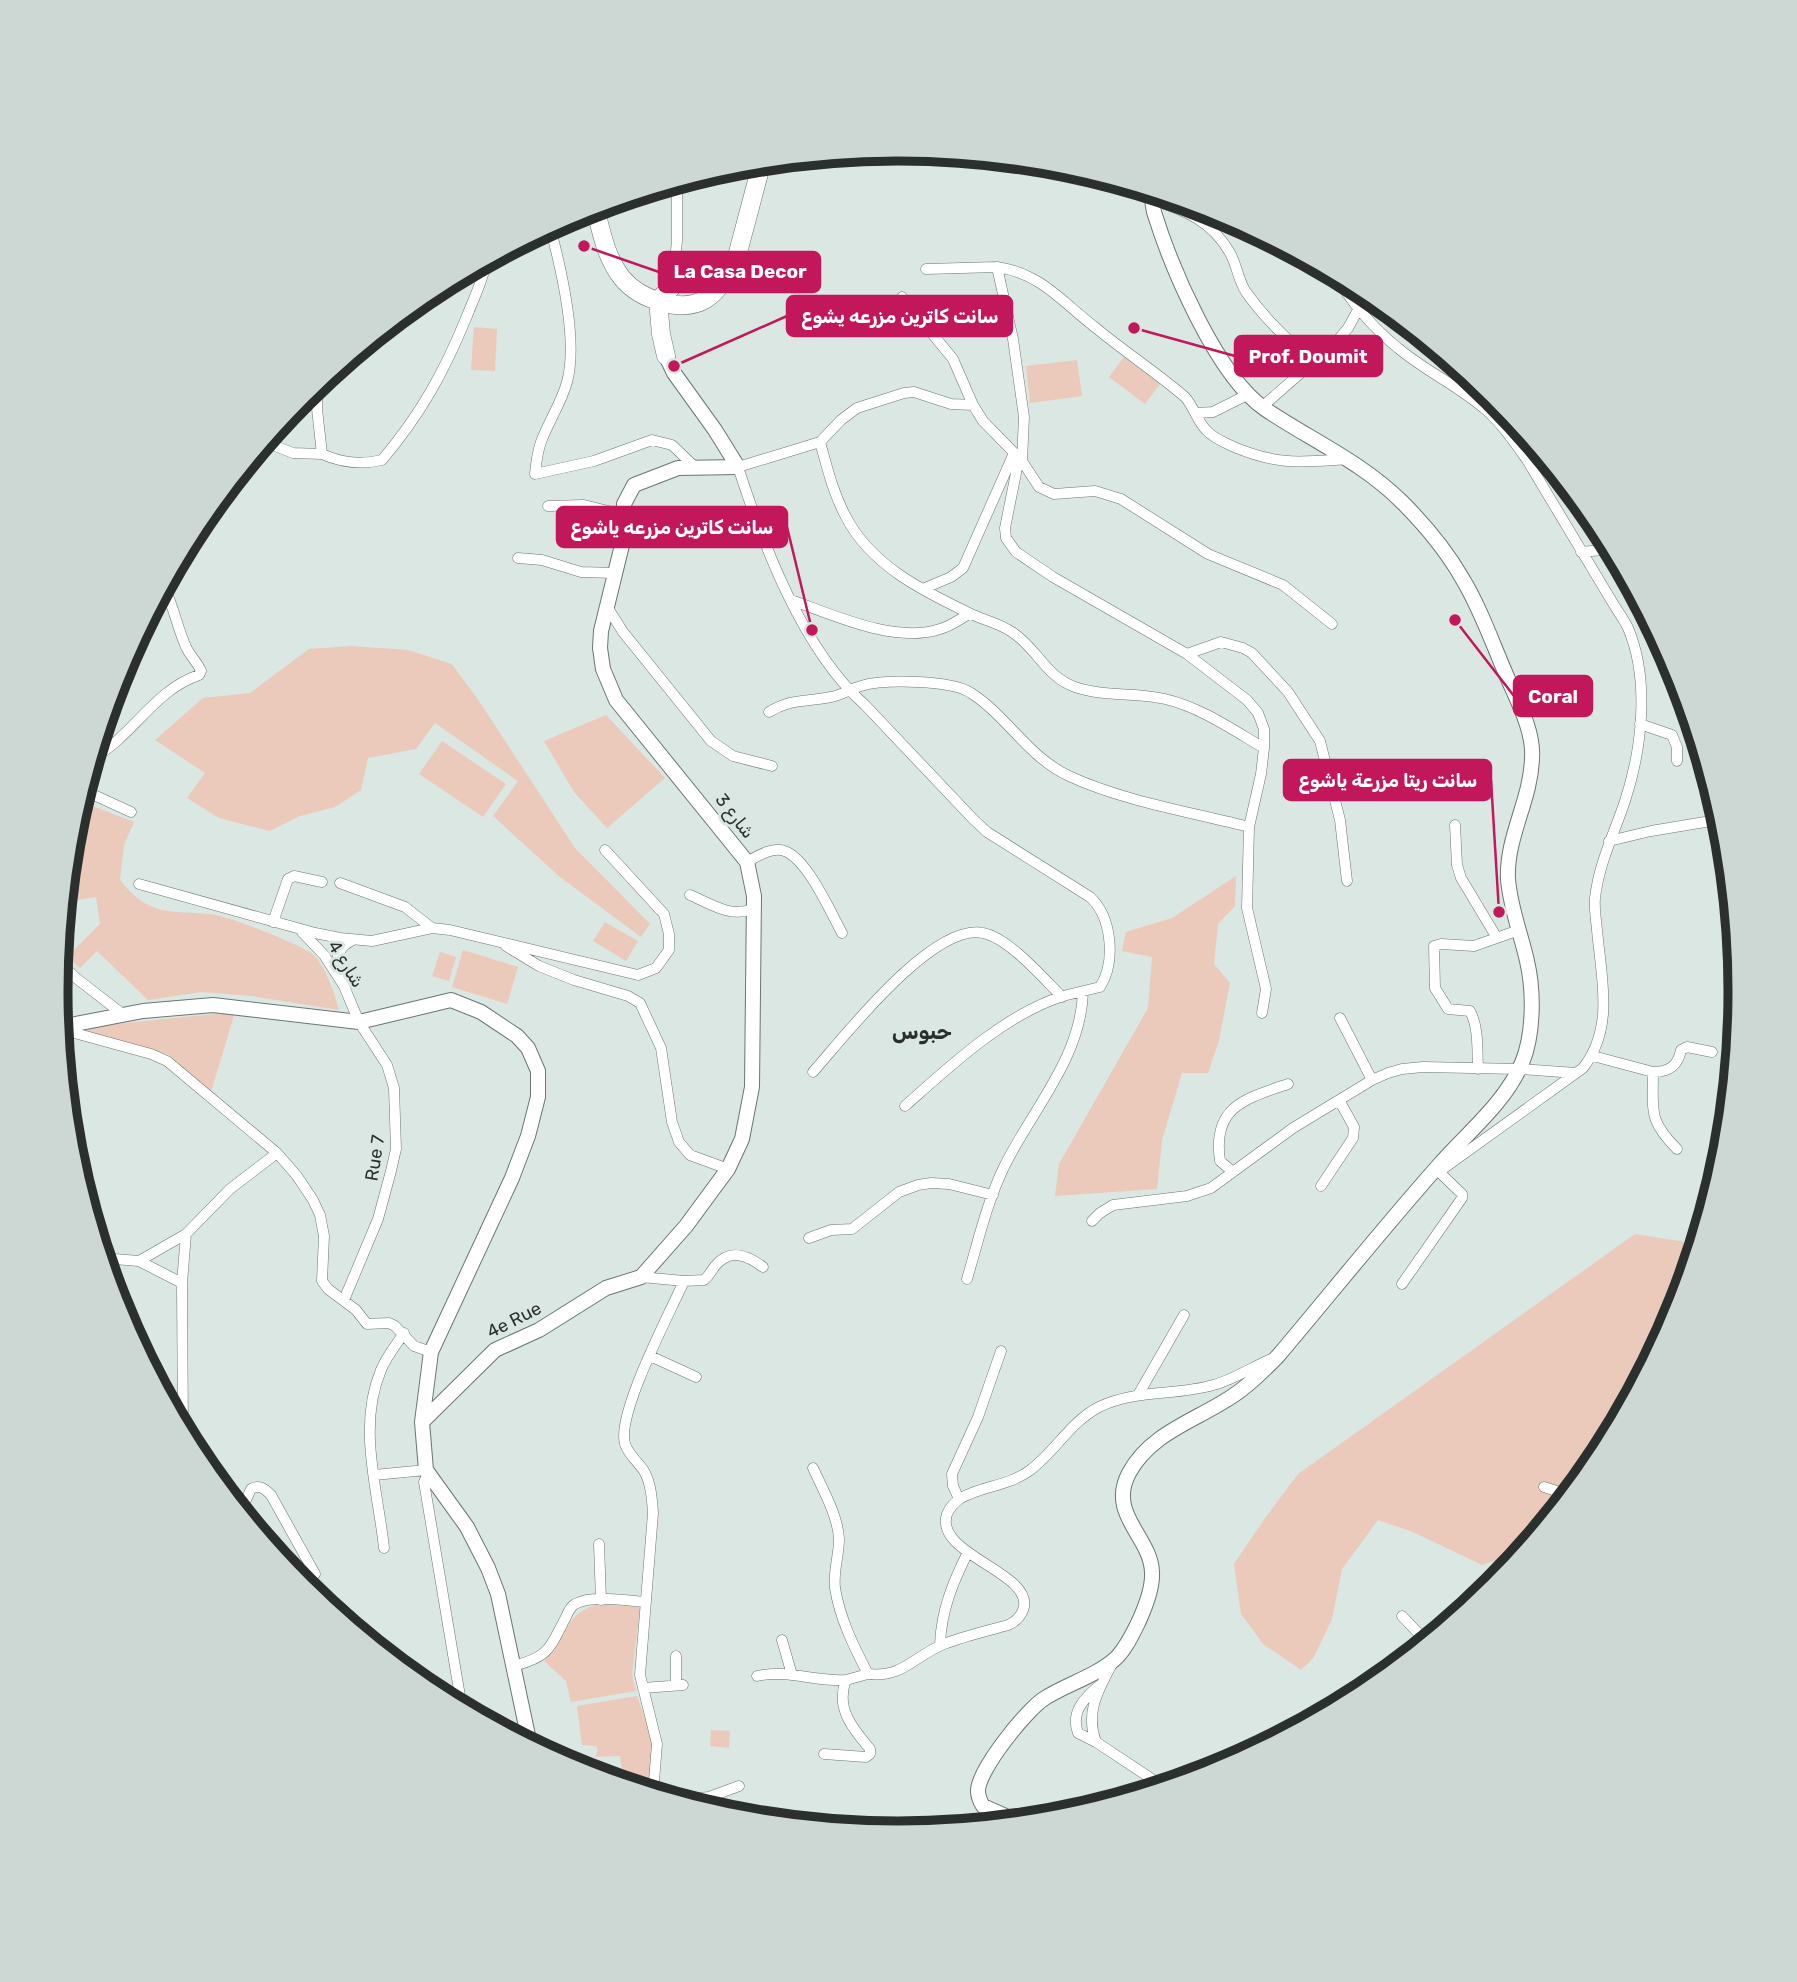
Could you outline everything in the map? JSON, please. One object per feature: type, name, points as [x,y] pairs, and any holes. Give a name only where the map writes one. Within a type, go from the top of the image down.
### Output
[{"type":"highway","points":[[598,218],[608,254],[620,276],[634,289],[694,303],[707,298],[729,274],[743,240],[759,173]]},
{"type":"highway","points":[[666,356],[661,334],[668,297]]},
{"type":"street","points":[[668,297],[677,241],[677,191]]},
{"type":"street","points":[[1096,1742],[1091,1714],[1100,1685],[1130,1639],[1144,1608],[1153,1572],[1124,1507],[1123,1493],[1128,1475],[1144,1452],[1166,1434],[1234,1395],[1278,1356],[1505,1092],[1525,1053],[1531,1014],[1528,966],[1508,878],[1509,855],[1528,792],[1533,752],[1518,704],[1465,581],[1449,555],[1387,487],[1348,459],[1262,407],[1234,377],[1195,313],[1161,236],[1154,202]]},
{"type":"street","points":[[1196,217],[1216,233],[1230,254],[1243,288],[1263,315],[1312,362]]},
{"type":"street","points":[[552,237],[566,310],[570,360],[562,396],[538,450],[535,474],[594,461],[652,440],[672,445],[695,467]]},
{"type":"street","points":[[997,267],[1013,339],[1024,417],[1005,528],[1006,538],[1012,548],[1053,577],[1187,654],[1253,707],[1264,729],[1261,774],[1249,827],[1247,908],[1266,989],[1262,1013]]},
{"type":"street","points":[[926,268],[997,267],[1019,271],[1047,286],[1094,327],[1185,397],[1205,429],[1222,442],[1266,459],[1295,462],[1348,459]]},
{"type":"street","points":[[273,445],[293,453],[322,454],[341,461],[367,463],[382,460],[431,394],[446,366],[484,272]]},
{"type":"street","points":[[1350,295],[1398,348],[1455,385],[1488,411],[1527,460],[1628,629],[1637,660],[1640,724],[1635,758],[1625,801],[1599,871],[1594,902],[1605,1001],[1602,1026],[1593,1056],[1576,1073],[1438,1170]]},
{"type":"street","points":[[902,297],[953,359],[973,405],[990,429],[1018,457],[1043,491],[1060,494],[1095,491],[1121,499],[1208,554],[1283,585],[1332,624]]},
{"type":"street","points":[[1262,407],[1337,341],[1348,328],[1362,302]]},
{"type":"street","points":[[666,356],[674,373],[738,467],[756,523],[791,600],[819,649],[850,691],[986,832],[1090,897],[1100,906],[1108,930],[1108,974],[1100,987],[1062,997],[1034,1009],[989,1036],[961,1056],[905,1106]]},
{"type":"street","points":[[738,467],[820,442],[857,408],[904,393],[914,392],[951,404],[973,405]]},
{"type":"street","points":[[1197,413],[1213,412],[1249,394]]},
{"type":"street","points":[[317,398],[322,454]]},
{"type":"street","points":[[820,442],[835,493],[854,531],[880,561],[897,574],[970,614],[1014,633],[1050,673],[1062,682],[1085,690],[1148,696],[1178,703],[1204,714],[1264,748]]},
{"type":"street","points":[[925,588],[962,568],[1018,457]]},
{"type":"street","name":"شارع 3","points":[[642,1277],[686,1226],[728,1169],[742,1139],[752,1087],[754,896],[747,862],[610,690],[600,648],[606,605],[623,541],[624,505],[634,485],[678,468],[738,467]]},
{"type":"street","points":[[548,506],[584,505],[624,515]]},
{"type":"street","points":[[1581,552],[1602,550]]},
{"type":"street","points":[[518,558],[542,560],[581,572],[614,573]]},
{"type":"street","points":[[104,751],[169,690],[199,675],[201,671],[187,650],[169,596]]},
{"type":"street","points":[[791,600],[899,633],[925,633],[941,629],[970,614]]},
{"type":"street","points":[[606,605],[623,632],[711,741],[733,756],[772,766]]},
{"type":"street","points":[[1187,654],[1221,642],[1243,648],[1252,653],[1288,692],[1320,741],[1340,821],[1347,881]]},
{"type":"street","points":[[769,712],[797,700],[827,698],[861,686],[921,682],[959,687],[976,697],[1031,749],[1066,774],[1113,792],[1249,827]]},
{"type":"street","points":[[1640,724],[1672,735],[1677,747],[1677,761]]},
{"type":"street","points":[[92,794],[131,812]]},
{"type":"street","points":[[1609,841],[1711,821]]},
{"type":"street","points":[[1455,825],[1457,864],[1461,878],[1497,938]]},
{"type":"street","points":[[139,884],[299,929],[354,940],[372,941],[432,928],[450,930],[638,975],[656,968],[669,950],[669,934],[664,914],[605,850]]},
{"type":"street","points":[[747,862],[771,851],[787,851],[802,865],[842,933]]},
{"type":"street","points":[[273,922],[288,879],[294,876],[322,882]]},
{"type":"street","points":[[340,883],[405,907],[432,928]]},
{"type":"street","points":[[690,895],[741,914],[753,909]]},
{"type":"street","name":"شارع 4","points":[[299,929],[314,943],[339,977],[359,1021]]},
{"type":"street","points":[[1478,1069],[1476,1028],[1472,1015],[1470,1011],[1448,1009],[1439,995],[1435,988],[1434,949],[1437,944],[1474,946],[1519,930]]},
{"type":"street","points":[[813,1072],[913,963],[955,937],[982,932],[996,938],[1062,997]]},
{"type":"street","points":[[339,977],[337,956],[343,947],[354,940]]},
{"type":"street","points":[[499,942],[539,966],[628,996],[640,1003],[661,1048],[672,1122],[678,1142],[690,1155],[728,1169]]},
{"type":"street","points":[[69,971],[125,1016]]},
{"type":"street","points":[[967,1279],[993,1195],[1013,1150],[1047,1093],[1078,1028],[1083,992]]},
{"type":"street","points":[[69,1026],[143,1011],[213,1005],[359,1021],[451,1000],[481,1012],[517,1036],[528,1048],[538,1071],[538,1097],[528,1136],[516,1168],[431,1352],[422,1422],[427,1472],[424,1482],[460,1695]]},
{"type":"street","points":[[1340,1018],[1372,1080]]},
{"type":"street","name":"Rue 7","points":[[344,1300],[378,1219],[396,1149],[395,1096],[387,1065],[359,1021]]},
{"type":"street","points":[[69,1031],[167,1061],[277,1153],[313,1200],[320,1215],[324,1236],[323,1281],[328,1289],[344,1300],[368,1324],[389,1323],[404,1333],[414,1346],[431,1352]]},
{"type":"street","points":[[1593,1056],[1653,1072],[1665,1072],[1678,1061],[1681,1050],[1688,1047],[1712,1052]]},
{"type":"street","points":[[1091,1221],[1113,1205],[1199,1193],[1293,1128],[1372,1080],[1402,1069],[1519,1069],[1576,1073]]},
{"type":"street","points":[[1653,1072],[1653,1110],[1658,1129],[1677,1149]]},
{"type":"street","points":[[1233,1172],[1220,1161],[1217,1141],[1224,1117],[1236,1106],[1288,1084]]},
{"type":"street","points":[[1321,1186],[1353,1138],[1354,1127],[1339,1100]]},
{"type":"street","points":[[139,1261],[186,1234],[230,1189],[277,1153]]},
{"type":"street","points":[[1402,1284],[1462,1198],[1462,1194],[1438,1170]]},
{"type":"street","points":[[808,1238],[831,1230],[852,1229],[900,1192],[918,1185],[949,1184],[993,1195]]},
{"type":"street","points":[[183,1412],[182,1283],[186,1234]]},
{"type":"street","points":[[642,1277],[684,1282],[704,1280],[725,1257],[734,1254],[749,1256],[763,1267]]},
{"type":"street","points":[[112,1259],[139,1261],[182,1283]]},
{"type":"street","name":"4e Rue","points":[[422,1422],[495,1350],[539,1330],[606,1288],[642,1277]]},
{"type":"street","points":[[654,1784],[657,1744],[640,1675],[653,1513],[651,1491],[645,1472],[625,1447],[624,1434],[625,1420],[650,1356],[684,1282]]},
{"type":"street","points":[[1138,1395],[1184,1315]]},
{"type":"street","points":[[384,1548],[370,1449],[371,1402],[382,1368],[404,1333]]},
{"type":"street","points":[[959,1499],[953,1486],[952,1474],[978,1417],[1001,1351]]},
{"type":"street","points":[[650,1356],[696,1377]]},
{"type":"street","points":[[757,1676],[777,1673],[820,1680],[846,1680],[868,1674],[887,1675],[895,1673],[940,1645],[1016,1621],[1024,1606],[1018,1588],[956,1541],[945,1524],[951,1507],[959,1499],[1008,1483],[1027,1472],[1047,1456],[1080,1420],[1099,1407],[1138,1395],[1213,1385],[1278,1356]]},
{"type":"street","points":[[813,1468],[837,1527],[839,1539],[834,1576],[845,1625],[868,1674]]},
{"type":"street","points":[[374,1475],[427,1472]]},
{"type":"street","points":[[427,1472],[467,1527],[488,1568],[505,1616],[528,1734]]},
{"type":"street","points":[[1544,1487],[1560,1492]]},
{"type":"street","points":[[245,1502],[251,1489],[263,1488],[271,1494],[315,1574]]},
{"type":"street","points":[[599,1544],[601,1600]]},
{"type":"street","points":[[940,1645],[948,1599],[968,1552]]},
{"type":"street","points":[[514,1666],[537,1659],[549,1649],[575,1604],[588,1600],[646,1602]]},
{"type":"street","points":[[1402,1616],[1421,1636]]},
{"type":"street","points":[[782,1640],[792,1675]]},
{"type":"street","points":[[643,1688],[680,1684],[676,1656]]},
{"type":"street","points":[[1002,1814],[983,1806],[978,1791],[984,1772],[1026,1713],[1043,1699],[1115,1659]]},
{"type":"street","points":[[824,1754],[862,1757],[870,1754],[870,1749],[849,1720],[842,1705],[841,1695],[846,1680]]},
{"type":"street","points":[[1100,1685],[1083,1700],[1075,1723],[1078,1733],[1154,1780]]},
{"type":"street","points":[[704,1797],[739,1787]]},
{"type":"shaded area","points":[[474,327],[497,329],[495,371],[471,370]]},
{"type":"shaded area","points":[[1124,357],[1160,384],[1145,404],[1109,377]]},
{"type":"shaded area","points":[[1077,360],[1082,396],[1030,403],[1026,366]]},
{"type":"shaded area","points":[[351,646],[408,650],[452,664],[575,848],[650,924],[641,937],[560,877],[493,816],[518,781],[435,723],[416,749],[368,758],[361,790],[335,807],[300,816],[270,831],[219,818],[187,798],[205,773],[155,740],[203,698],[250,693],[309,649]]},
{"type":"shaded area","points":[[606,715],[665,778],[607,828],[574,792],[544,741]]},
{"type":"shaded area","points":[[442,741],[506,784],[483,817],[419,774]]},
{"type":"shaded area","points":[[89,807],[134,822],[124,845],[120,880],[131,893],[153,907],[224,917],[309,951],[323,968],[339,1010],[251,996],[202,992],[148,1000],[97,951],[80,968],[69,959],[69,955],[100,924],[96,897],[77,900],[75,881]]},
{"type":"shaded area","points":[[1236,876],[1235,906],[1218,924],[1214,964],[1230,983],[1219,1040],[1208,1073],[1182,1073],[1162,1140],[1157,1189],[1055,1196],[1059,1164],[1148,1008],[1152,957],[1122,951],[1126,932],[1172,918]]},
{"type":"shaded area","points":[[605,922],[638,941],[626,961],[593,941]]},
{"type":"shaded area","points":[[463,950],[518,967],[507,1004],[452,987]]},
{"type":"shaded area","points":[[440,952],[456,957],[449,981],[432,976]]},
{"type":"shaded area","points":[[235,1012],[211,1092],[168,1054],[74,1028]]},
{"type":"shaded area","points":[[1635,1234],[1689,1243],[1666,1309],[1618,1406],[1589,1452],[1523,1538],[1505,1558],[1482,1565],[1413,1532],[1378,1520],[1342,1569],[1332,1619],[1314,1657],[1301,1670],[1263,1644],[1241,1614],[1234,1564],[1298,1474]]},
{"type":"shaded area","points":[[598,1604],[640,1607],[632,1675],[636,1691],[571,1702],[566,1681],[544,1661],[571,1621],[578,1614]]},
{"type":"shaded area","points":[[637,1696],[652,1739],[652,1783],[622,1773],[620,1756],[595,1757],[598,1750],[596,1746],[582,1745],[577,1706]]},
{"type":"shaded area","points":[[711,1730],[730,1731],[729,1748],[710,1746]]},
{"type":"place","name":"La Casa Decor","points":[[584,246]]},
{"type":"place","name":"Prof. Doumit","points":[[1134,328]]},
{"type":"place","name":"سانت كاترين مزرعه يشوع","points":[[674,366]]},
{"type":"place","name":"Coral","points":[[1455,620]]},
{"type":"place","name":"سانت كاترين مزرعه ياشوع","points":[[812,630]]},
{"type":"place","name":"سانت ريتا مزرعة ياشوع","points":[[1499,912]]},
{"type":"district","name":"حبوس","points":[[922,1031]]}]
